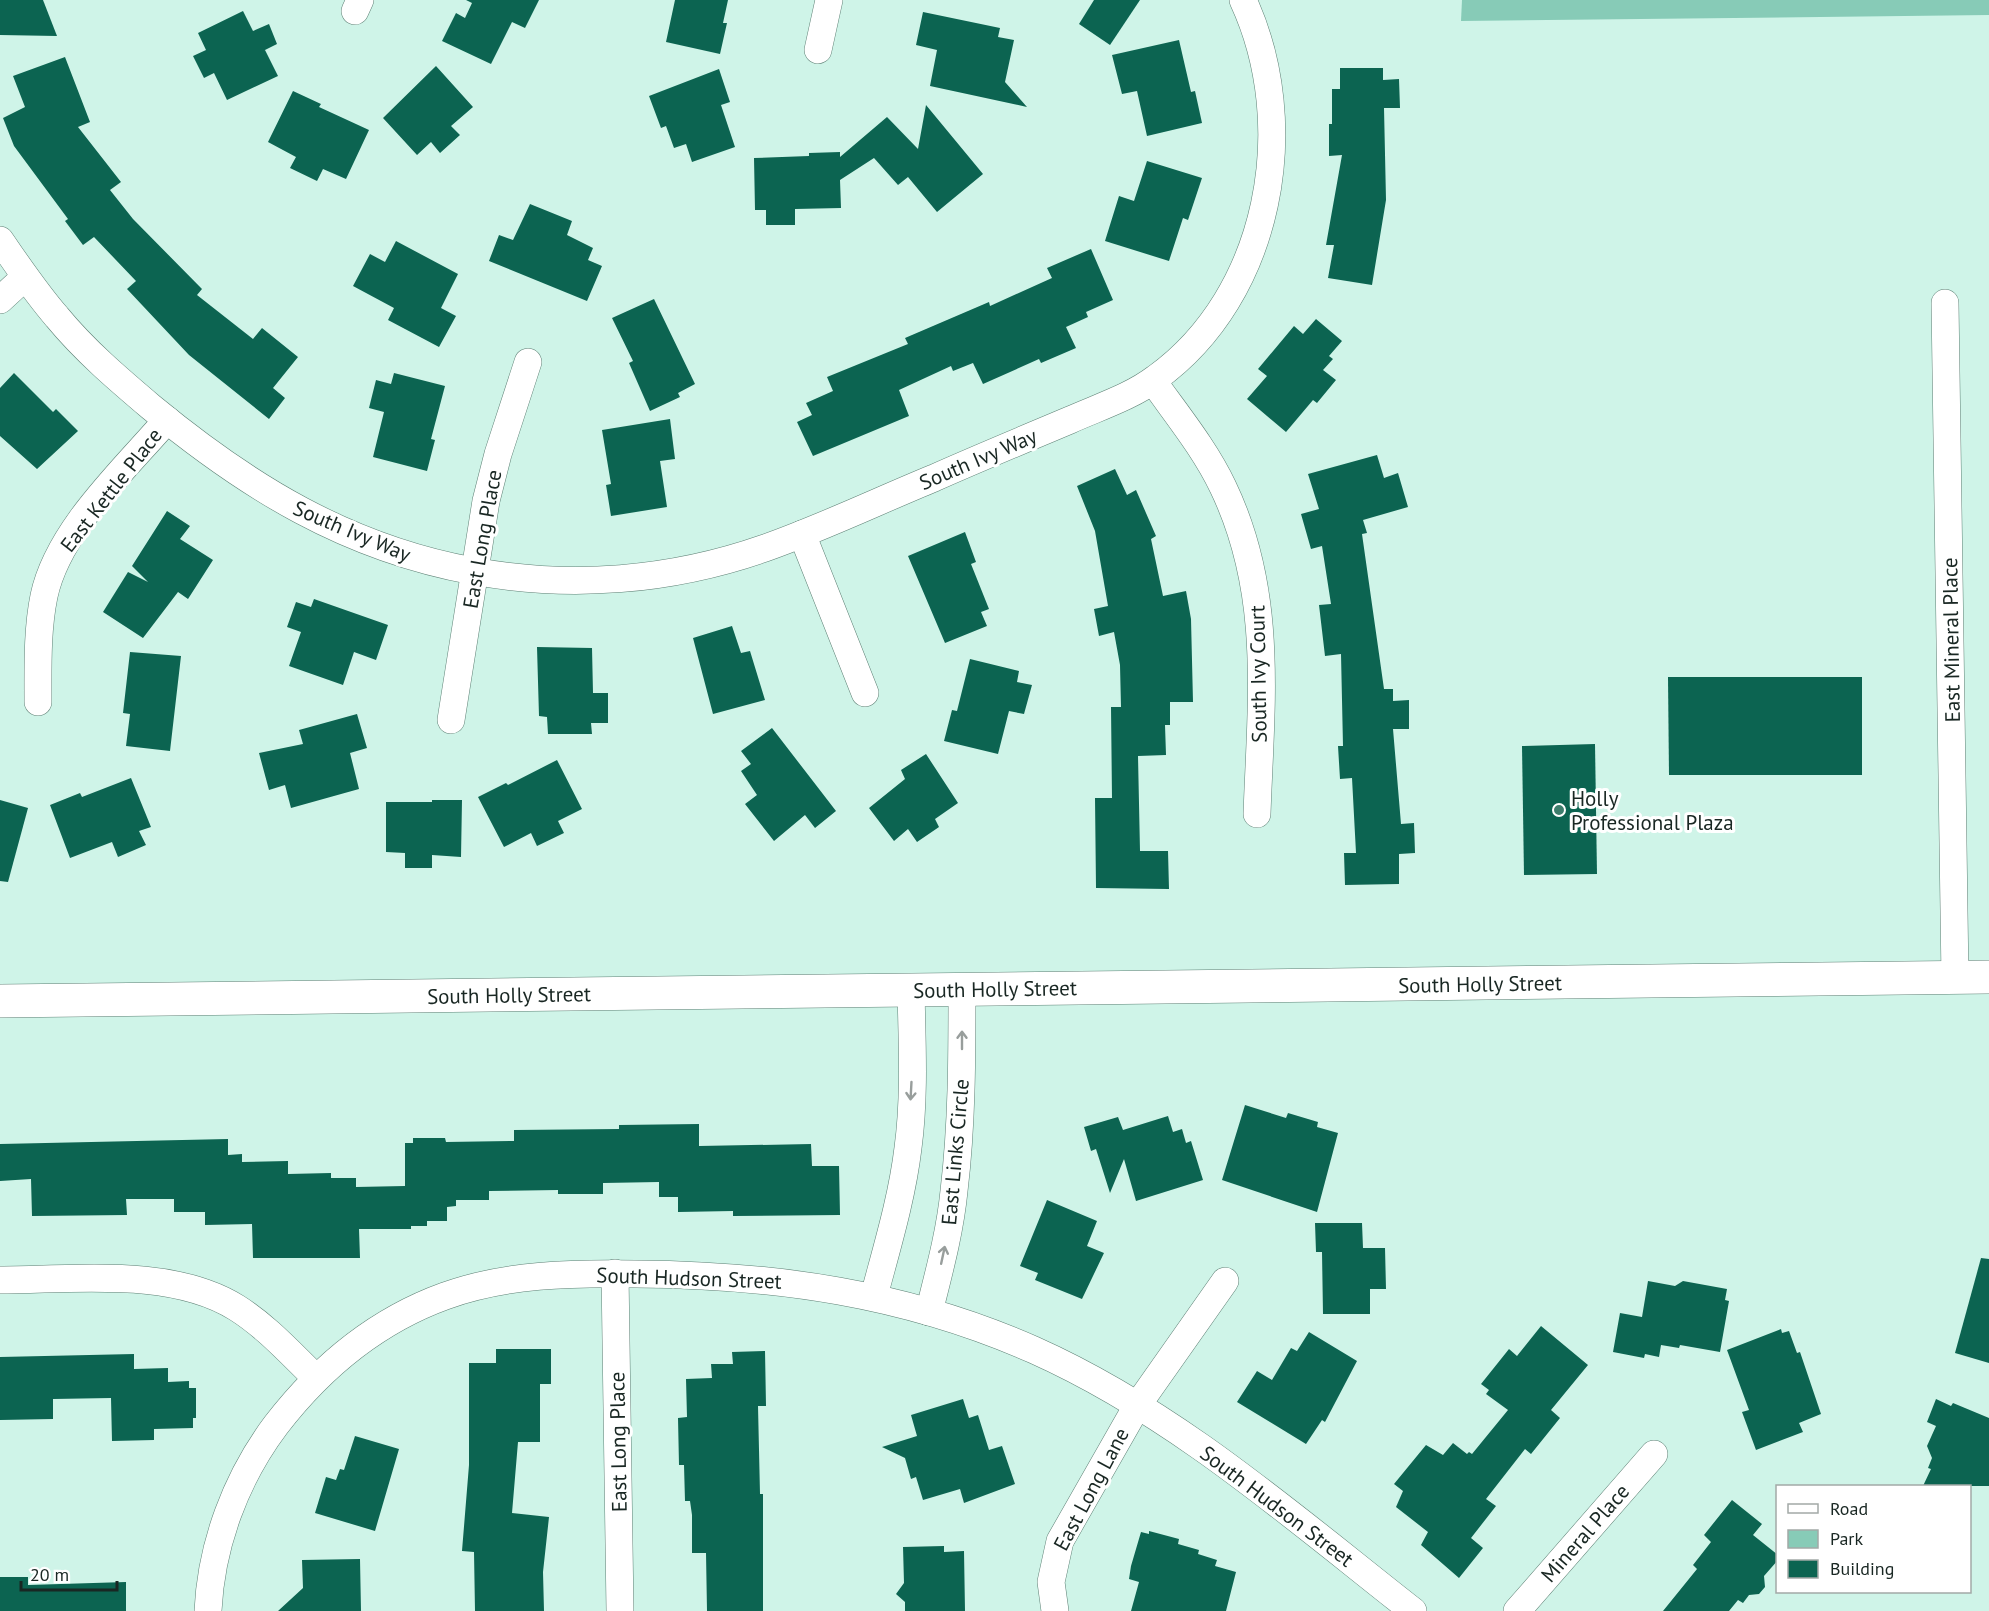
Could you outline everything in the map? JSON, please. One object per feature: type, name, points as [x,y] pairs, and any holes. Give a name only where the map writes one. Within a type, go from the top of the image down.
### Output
[{"type":"main road","name":"South Holly Street","points":[[0,1001],[1989,977]]},
{"type":"street","points":[[818,50],[829,0]]},
{"type":"street","name":"South Ivy Way","points":[[0,240],[25,277],[88,351],[167,420],[266,492],[310,516],[385,549],[475,572],[564,582],[645,577],[725,561],[802,534],[1093,410],[1153,381],[1180,359],[1207,330],[1227,301],[1246,265],[1261,224],[1268,186],[1269,107],[1260,45],[1243,0]]},
{"type":"street","points":[[0,300],[25,277]]},
{"type":"street","name":"East Mineral Place","points":[[1945,303],[1955,978]]},
{"type":"street","name":"East Long Place","points":[[451,720],[486,501],[498,454],[528,362]]},
{"type":"street","name":"South Ivy Court","points":[[1153,381],[1205,455],[1223,487],[1252,566],[1262,640],[1257,814]]},
{"type":"street","name":"East Kettle Place","points":[[38,702],[39,640],[44,595],[55,564],[68,538],[167,420]]},
{"type":"street","points":[[802,534],[865,693]]},
{"type":"street","points":[[874,1296],[898,1209],[909,1147],[912,1075],[911,990]]},
{"type":"street","name":"East Links Circle","points":[[929,1312],[943,1258],[954,1192],[962,1075],[963,990]]},
{"type":"street","name":"East Long Place","points":[[615,1273],[620,1611]]},
{"type":"street","name":"South Hudson Street","points":[[316,1378],[346,1351],[408,1312],[443,1296],[514,1278],[615,1273],[730,1276],[776,1280],[874,1296],[929,1312],[1037,1351],[1137,1406],[1217,1457],[1413,1611]]},
{"type":"street","points":[[0,1280],[141,1280],[174,1284],[207,1293],[236,1307],[261,1324],[316,1378],[264,1441],[243,1479],[226,1517],[214,1559],[208,1611]]},
{"type":"street","points":[[1137,1406],[1225,1281]]},
{"type":"street","name":"East Long Lane","points":[[1055,1611],[1051,1582],[1060,1541],[1137,1406]]},
{"type":"street","name":"Mineral Place","points":[[1517,1611],[1653,1454]]},
{"type":"green space","points":[[1462,0],[1989,0],[1989,15],[1461,21]]},
{"type":"building","points":[[0,0],[43,0],[57,36],[0,35]]},
{"type":"building","points":[[466,0],[539,0],[525,28],[512,22],[491,64],[442,41],[456,13],[465,18],[472,3]]},
{"type":"building","points":[[675,0],[728,0],[723,23],[727,23],[720,54],[666,42]]},
{"type":"building","points":[[1094,0],[1140,0],[1110,45],[1079,24]]},
{"type":"building","points":[[243,11],[253,31],[269,24],[277,44],[265,50],[278,76],[227,100],[214,73],[204,78],[193,56],[206,50],[198,33]]},
{"type":"building","points":[[923,12],[1000,28],[998,37],[1014,40],[1005,82],[1027,107],[930,86],[937,50],[916,45]]},
{"type":"building","points":[[1179,40],[1191,92],[1195,91],[1202,123],[1147,136],[1137,91],[1122,94],[1112,55]]},
{"type":"building","points":[[65,57],[90,122],[78,127],[121,182],[110,190],[133,219],[202,289],[197,295],[253,339],[262,328],[298,357],[273,388],[285,398],[269,419],[189,355],[127,289],[136,281],[94,237],[83,245],[65,221],[68,219],[14,146],[3,118],[25,107],[13,76]]},
{"type":"building","points":[[436,66],[473,107],[451,126],[460,135],[440,153],[431,142],[417,155],[383,118]]},
{"type":"building","points":[[1340,68],[1383,68],[1383,80],[1399,79],[1400,108],[1384,108],[1386,200],[1372,285],[1328,278],[1334,245],[1326,245],[1342,155],[1329,156],[1329,124],[1332,124],[1332,89],[1340,89]]},
{"type":"building","points":[[719,69],[730,102],[721,105],[735,147],[692,162],[686,144],[674,148],[666,126],[661,128],[649,96]]},
{"type":"building","points":[[293,91],[321,104],[319,107],[369,130],[346,179],[323,169],[317,181],[290,168],[296,157],[268,142]]},
{"type":"building","points":[[926,105],[983,174],[937,212],[908,177],[898,185],[874,158],[840,180],[841,208],[795,209],[795,225],[766,225],[766,210],[755,210],[754,158],[809,156],[809,153],[840,152],[840,157],[887,117],[918,149]]},
{"type":"building","points":[[1147,161],[1202,178],[1188,220],[1183,218],[1169,261],[1105,241],[1119,196],[1134,201]]},
{"type":"building","points":[[530,204],[572,221],[567,235],[593,248],[588,260],[602,266],[587,301],[489,261],[499,235],[513,240]]},
{"type":"building","points":[[396,241],[458,274],[441,308],[456,316],[439,347],[388,320],[394,308],[353,286],[370,254],[385,262]]},
{"type":"building","points":[[1091,249],[1113,300],[1086,312],[1088,317],[1066,327],[1076,348],[1041,363],[1039,359],[983,384],[973,363],[953,371],[951,366],[899,390],[909,416],[813,456],[797,422],[812,415],[806,403],[833,391],[827,377],[908,344],[905,338],[989,302],[990,306],[1052,278],[1047,268]]},
{"type":"building","points":[[654,299],[695,384],[678,393],[680,397],[650,411],[629,363],[633,361],[612,318]]},
{"type":"building","points":[[1316,319],[1342,341],[1329,356],[1333,359],[1323,370],[1336,380],[1317,403],[1313,400],[1286,432],[1247,399],[1267,376],[1258,369],[1294,326],[1303,334]]},
{"type":"building","points":[[14,373],[53,412],[56,409],[78,431],[37,469],[0,436],[0,388]]},
{"type":"building","points":[[394,373],[445,386],[431,439],[435,440],[427,471],[373,457],[384,412],[369,408],[376,380],[391,384]]},
{"type":"building","points":[[670,419],[675,459],[660,461],[667,507],[611,516],[606,485],[611,484],[602,430]]},
{"type":"building","points":[[1377,455],[1384,478],[1398,473],[1408,507],[1363,520],[1367,533],[1362,534],[1384,689],[1393,689],[1393,701],[1409,700],[1409,729],[1393,729],[1401,824],[1414,823],[1415,853],[1399,854],[1399,884],[1345,885],[1344,853],[1356,853],[1352,778],[1340,779],[1338,746],[1343,746],[1341,654],[1325,656],[1319,605],[1331,604],[1322,546],[1311,549],[1301,514],[1319,509],[1308,474]]},
{"type":"building","points":[[1115,469],[1127,495],[1136,490],[1156,536],[1151,539],[1163,596],[1186,591],[1191,619],[1193,702],[1170,702],[1170,725],[1165,725],[1166,755],[1138,756],[1140,851],[1168,851],[1169,889],[1096,888],[1095,798],[1112,798],[1111,707],[1121,707],[1120,665],[1114,632],[1099,636],[1094,609],[1108,606],[1095,531],[1077,486]]},
{"type":"building","points":[[167,511],[190,526],[180,539],[213,560],[188,599],[178,592],[143,638],[103,612],[128,572],[148,582],[132,566]]},
{"type":"building","points":[[965,532],[976,562],[971,564],[989,609],[981,612],[987,626],[945,643],[908,556]]},
{"type":"building","points":[[314,599],[388,625],[376,660],[354,652],[343,685],[289,666],[301,632],[287,627],[296,602],[311,607]]},
{"type":"building","points":[[732,626],[741,653],[750,651],[765,700],[713,714],[693,638]]},
{"type":"building","points":[[537,647],[592,648],[593,693],[608,693],[608,723],[591,723],[592,734],[548,734],[547,717],[539,716]]},
{"type":"building","points":[[130,652],[181,656],[170,751],[126,746],[130,714],[123,713]]},
{"type":"building","points":[[970,659],[1019,671],[1017,682],[1032,685],[1024,714],[1009,711],[998,754],[944,741],[952,710],[957,711]]},
{"type":"building","points":[[1668,677],[1862,677],[1862,775],[1669,775]]},
{"type":"building","points":[[357,714],[367,748],[350,753],[359,789],[291,808],[285,785],[269,790],[259,753],[303,744],[299,730]]},
{"type":"building","points":[[772,728],[836,811],[815,828],[805,815],[774,841],[745,804],[757,795],[741,771],[751,764],[741,751]]},
{"type":"building","name":"Holly Professional Plaza","points":[[1595,744],[1597,874],[1524,875],[1522,746]]},
{"type":"building","points":[[926,754],[958,803],[935,819],[939,827],[917,842],[908,829],[894,841],[869,808],[905,779],[901,770]]},
{"type":"building","points":[[557,760],[582,809],[558,821],[564,833],[537,846],[531,833],[504,847],[478,797],[506,783],[508,785]]},
{"type":"building","points":[[131,778],[151,827],[139,831],[146,845],[118,857],[112,842],[70,858],[50,805],[80,793],[82,797]]},
{"type":"building","points":[[0,800],[28,808],[8,882],[0,881]]},
{"type":"building","points":[[432,800],[462,800],[461,857],[432,855],[432,868],[405,868],[405,853],[386,852],[386,802],[432,802]]},
{"type":"building","points":[[1245,1105],[1286,1118],[1288,1113],[1318,1122],[1317,1127],[1338,1133],[1317,1212],[1222,1180]]},
{"type":"building","points":[[1168,1116],[1173,1132],[1182,1129],[1186,1143],[1191,1141],[1203,1180],[1136,1201],[1124,1159],[1110,1193],[1096,1149],[1091,1151],[1084,1127],[1118,1117],[1123,1130]]},
{"type":"building","points":[[699,1124],[699,1146],[811,1144],[812,1166],[839,1166],[840,1215],[733,1216],[733,1211],[678,1212],[678,1197],[659,1197],[659,1182],[603,1183],[603,1194],[558,1194],[558,1190],[489,1191],[489,1200],[456,1200],[456,1206],[447,1207],[447,1221],[427,1221],[427,1226],[411,1226],[411,1229],[359,1229],[360,1258],[253,1258],[252,1224],[205,1225],[205,1212],[174,1212],[174,1199],[126,1199],[127,1215],[32,1216],[31,1179],[0,1181],[0,1144],[228,1139],[228,1155],[242,1154],[242,1162],[288,1161],[288,1174],[331,1173],[331,1178],[356,1178],[356,1187],[405,1186],[405,1143],[413,1143],[413,1138],[445,1138],[446,1142],[514,1141],[514,1130],[619,1129],[619,1125]]},
{"type":"building","points":[[1047,1200],[1097,1221],[1087,1246],[1104,1253],[1082,1299],[1035,1280],[1038,1273],[1020,1266]]},
{"type":"building","points":[[1315,1223],[1362,1223],[1363,1248],[1385,1248],[1386,1289],[1370,1289],[1370,1314],[1323,1314],[1322,1252],[1316,1252]]},
{"type":"building","points":[[1981,1258],[1989,1259],[1989,1363],[1955,1353]]},
{"type":"building","points":[[1648,1281],[1675,1286],[1683,1281],[1727,1289],[1725,1300],[1729,1301],[1720,1352],[1680,1345],[1679,1348],[1661,1345],[1659,1357],[1645,1354],[1644,1358],[1613,1352],[1620,1313],[1642,1317]]},
{"type":"building","points":[[1541,1326],[1588,1365],[1551,1410],[1560,1418],[1531,1454],[1525,1449],[1486,1499],[1496,1506],[1471,1538],[1483,1548],[1459,1578],[1421,1545],[1428,1532],[1396,1507],[1403,1491],[1394,1484],[1426,1445],[1443,1455],[1453,1443],[1467,1454],[1469,1452],[1472,1454],[1508,1410],[1486,1394],[1489,1390],[1481,1384],[1509,1349],[1517,1356]]},
{"type":"building","points":[[1781,1329],[1782,1333],[1789,1331],[1797,1353],[1800,1352],[1821,1414],[1799,1423],[1803,1432],[1756,1450],[1742,1412],[1749,1410],[1727,1350]]},
{"type":"building","points":[[1309,1332],[1357,1361],[1325,1422],[1322,1420],[1306,1444],[1237,1402],[1257,1371],[1272,1380],[1291,1348],[1297,1351]]},
{"type":"building","points":[[496,1349],[551,1349],[551,1384],[540,1384],[540,1442],[518,1442],[512,1513],[549,1517],[543,1572],[544,1611],[475,1611],[474,1552],[462,1551],[469,1465],[469,1363],[496,1363]]},
{"type":"building","points":[[765,1351],[766,1406],[758,1406],[760,1494],[763,1494],[763,1611],[707,1611],[706,1553],[692,1553],[690,1501],[685,1501],[684,1465],[679,1465],[678,1418],[687,1417],[686,1379],[712,1378],[711,1364],[733,1364],[732,1352]]},
{"type":"building","points":[[134,1354],[134,1369],[168,1368],[168,1382],[189,1381],[189,1388],[196,1388],[196,1418],[193,1418],[193,1428],[154,1429],[154,1440],[112,1441],[111,1398],[53,1399],[53,1419],[0,1420],[0,1357]]},
{"type":"building","points":[[963,1399],[969,1418],[978,1415],[989,1450],[1002,1446],[1015,1484],[964,1503],[960,1489],[923,1500],[916,1477],[911,1479],[905,1458],[882,1447],[917,1436],[911,1415]]},
{"type":"building","points":[[1936,1399],[1951,1406],[1953,1403],[1989,1418],[1989,1486],[1923,1485],[1931,1469],[1928,1468],[1932,1458],[1927,1446],[1936,1426],[1927,1422]]},
{"type":"building","points":[[355,1436],[399,1449],[375,1531],[315,1513],[326,1477],[336,1480],[340,1469],[344,1470]]},
{"type":"building","points":[[1732,1500],[1762,1524],[1753,1535],[1776,1553],[1776,1562],[1764,1576],[1765,1587],[1759,1594],[1749,1595],[1743,1603],[1738,1600],[1729,1611],[1663,1611],[1697,1569],[1693,1565],[1711,1542],[1704,1535]]},
{"type":"building","points":[[1149,1531],[1179,1539],[1178,1544],[1199,1550],[1198,1554],[1217,1560],[1215,1566],[1236,1572],[1226,1611],[1131,1611],[1139,1582],[1129,1579],[1131,1566],[1141,1532],[1149,1534]]},
{"type":"building","points":[[944,1546],[944,1552],[964,1551],[965,1611],[905,1611],[905,1602],[896,1594],[904,1583],[903,1547]]},
{"type":"building","points":[[360,1559],[361,1611],[278,1611],[303,1588],[302,1560]]},
{"type":"building","points":[[0,1577],[28,1577],[28,1585],[126,1582],[126,1611],[0,1611]]},
{"type":"place","name":"Holly Professional Plaza","points":[[1559,810]]}]
